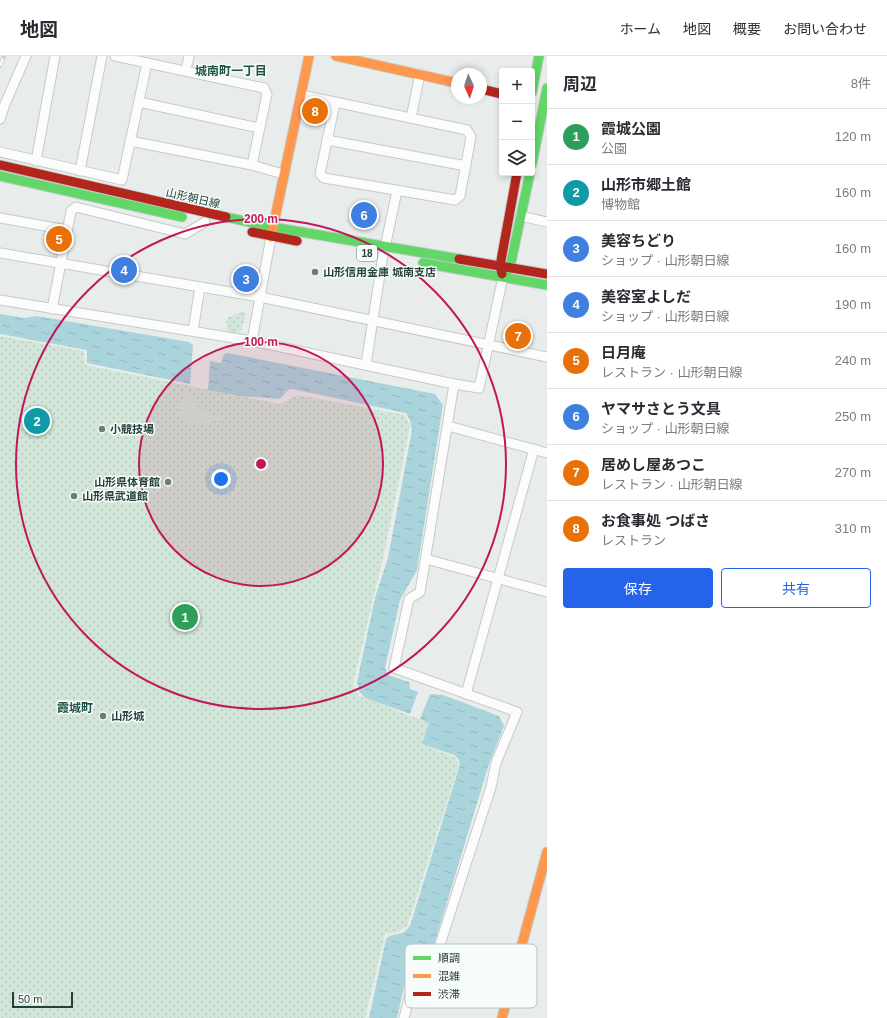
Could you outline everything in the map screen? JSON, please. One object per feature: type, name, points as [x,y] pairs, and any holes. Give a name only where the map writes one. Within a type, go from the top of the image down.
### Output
[{"type":"main road","points":[[272,232],[309,56]]},
{"type":"main road","points":[[336,56],[451,82]]},
{"type":"main road","points":[[535,77],[539,56]]},
{"type":"main road","points":[[535,149],[547,88]]},
{"type":"main road","points":[[487,90],[499,93]]},
{"type":"main road","points":[[535,101],[544,103]]},
{"type":"main road","name":"山形朝日線","points":[[0,165],[190,214],[205,222],[384,251],[510,267],[547,274]]},
{"type":"main road","name":"山形朝日線","points":[[0,176],[272,232]]},
{"type":"main road","points":[[503,277],[500,266],[516,176]]},
{"type":"main road","points":[[503,277],[510,267],[529,176]]},
{"type":"main road","name":"山形朝日線","points":[[384,251],[547,285]]},
{"type":"main road","points":[[522,944],[547,852]]},
{"type":"main road","points":[[502,1018],[505,1008]]},
{"type":"street","points":[[0,119],[26,56]]},
{"type":"street","points":[[36,161],[55,56]]},
{"type":"street","points":[[80,171],[102,56]]},
{"type":"street","points":[[115,56],[186,70],[264,88],[267,94],[252,165]]},
{"type":"street","points":[[186,70],[188,56]]},
{"type":"street","points":[[0,152],[122,180],[146,63]]},
{"type":"street","points":[[411,118],[420,74]]},
{"type":"street","points":[[302,95],[468,130],[472,136],[460,196],[454,200],[324,178],[320,174],[335,103]]},
{"type":"street","points":[[139,102],[259,128]]},
{"type":"street","points":[[327,140],[466,166]]},
{"type":"street","points":[[130,141],[252,165],[283,174]]},
{"type":"street","points":[[366,364],[384,251],[397,191]]},
{"type":"street","points":[[52,309],[71,211],[76,208],[185,234],[205,222]]},
{"type":"street","points":[[521,216],[547,222]]},
{"type":"street","points":[[0,218],[67,230]]},
{"type":"street","points":[[252,341],[272,232]]},
{"type":"street","points":[[0,253],[61,262],[260,297],[373,320],[488,346],[547,357]]},
{"type":"street","points":[[0,300],[252,341],[479,388],[503,277]]},
{"type":"street","points":[[193,331],[200,287]]},
{"type":"street","points":[[440,944],[491,787],[496,763],[517,712],[394,668],[409,599],[420,592],[454,384]]},
{"type":"street","points":[[448,426],[547,453]]},
{"type":"street","points":[[466,694],[534,449]]},
{"type":"street","points":[[426,559],[547,592]]},
{"type":"street","points":[[404,1018],[407,1008]]},
{"type":"green space","points":[[243,311],[246,314],[241,331],[236,333],[228,332],[226,324],[227,318]]},
{"type":"green space","points":[[0,336],[84,351],[85,365],[280,404],[298,395],[405,415],[410,426],[385,549],[353,684],[359,696],[429,723],[422,744],[456,758],[459,765],[407,926],[397,932],[385,934],[365,1018],[0,1018]]},
{"type":"green space","points":[[183,392],[193,394],[195,403],[201,410],[218,416],[220,420],[208,418],[206,426],[179,421]]},
{"type":"water","points":[[0,314],[25,318],[37,316],[189,342],[193,345],[190,384],[87,363],[87,350],[0,334]]},
{"type":"water","points":[[228,353],[435,394],[443,405],[417,570],[400,600],[385,668],[388,675],[409,682],[410,689],[418,692],[410,714],[365,698],[359,691],[357,682],[375,598],[388,558],[412,430],[410,420],[406,413],[292,389],[288,390],[280,399],[240,396],[208,390],[210,361],[221,363],[224,354]]},
{"type":"water","points":[[430,694],[443,695],[499,716],[504,726],[488,767],[434,944],[405,944],[405,983],[397,1018],[369,1018],[386,939],[392,935],[400,934],[410,926],[460,764],[458,758],[454,755],[422,744],[429,723],[420,719]]},
{"type":"railway","points":[[0,66],[4,56]]},
{"type":"traffic: fast","points":[[535,77],[539,56]]},
{"type":"traffic: fast","points":[[535,149],[547,88]]},
{"type":"traffic: fast","points":[[0,176],[182,217]]},
{"type":"traffic: fast","points":[[504,276],[510,267],[529,176]]},
{"type":"traffic: fast","points":[[226,217],[272,227],[459,259]]},
{"type":"traffic: fast","points":[[423,263],[547,285]]},
{"type":"traffic: slow","points":[[271,237],[309,56]]},
{"type":"traffic: slow","points":[[336,56],[451,82]]},
{"type":"traffic: slow","points":[[522,944],[547,852]]},
{"type":"traffic: slow","points":[[502,1018],[505,1008]]},
{"type":"traffic: jam","points":[[487,90],[499,93]]},
{"type":"traffic: jam","points":[[0,165],[226,217]]},
{"type":"traffic: jam","points":[[502,274],[500,266],[516,176]]},
{"type":"traffic: jam","points":[[252,232],[297,241]]},
{"type":"traffic: jam","points":[[459,259],[547,274]]},
{"type":"place","name":"お食事処 つばさ","points":[[315,111]]},
{"type":"place","name":"ヤマサさとう文具","points":[[364,215]]},
{"type":"place","name":"日月庵","points":[[59,239]]},
{"type":"place","name":"美容室よしだ","points":[[124,270]]},
{"type":"place","name":"山形信用金庫 城南支店","points":[[315,272]]},
{"type":"place","name":"美容ちどり","points":[[246,279]]},
{"type":"place","name":"居めし屋あつこ","points":[[518,336]]},
{"type":"place","name":"山形市郷土館","points":[[37,421]]},
{"type":"place","name":"小競技場","points":[[102,429]]},
{"type":"place","name":"山形県体育館","points":[[168,482]]},
{"type":"place","name":"山形県武道館","points":[[74,496]]},
{"type":"place","name":"霞城公園","points":[[185,617]]},
{"type":"place","name":"山形城","points":[[103,716]]},
{"type":"district","name":"城南町一丁目","points":[[231,71]]},
{"type":"district","name":"霞城町","points":[[75,708]]}]
